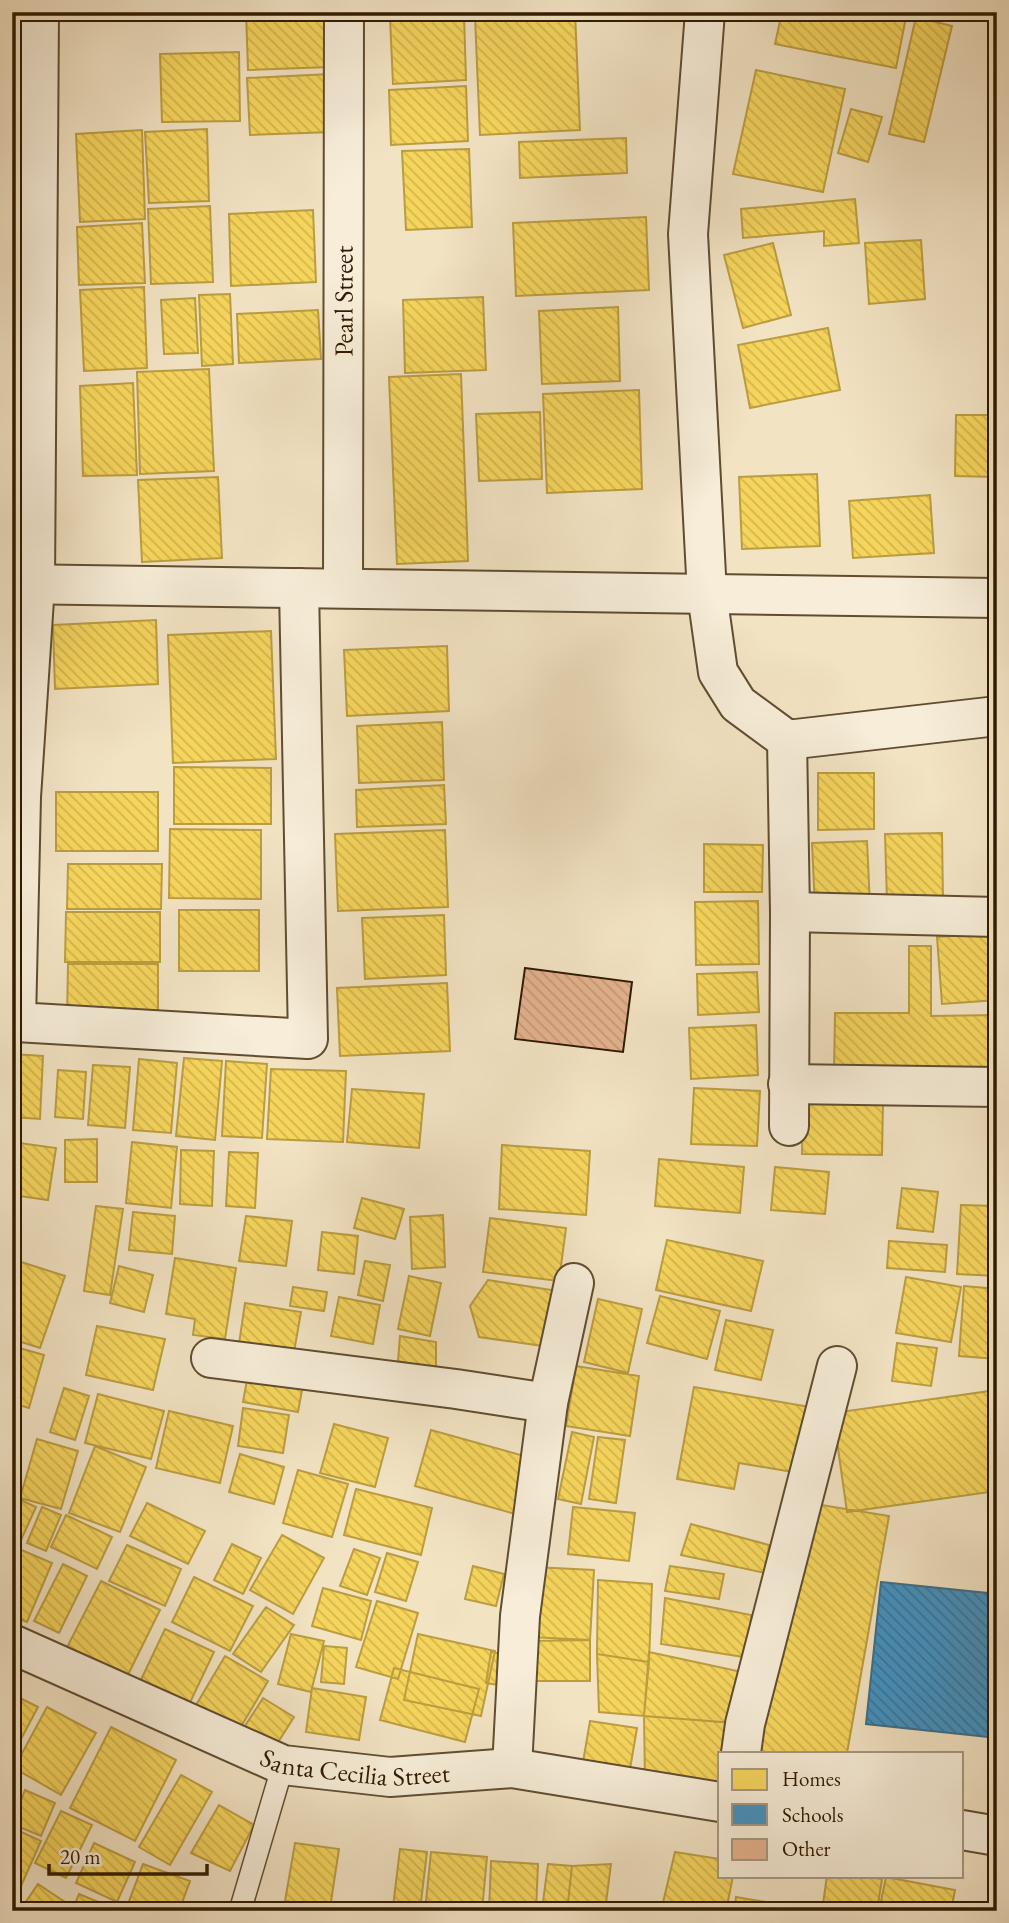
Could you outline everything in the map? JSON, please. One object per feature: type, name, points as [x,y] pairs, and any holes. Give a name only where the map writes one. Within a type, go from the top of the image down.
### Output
[{"type":"street","points":[[39,12],[16,1022],[308,1040],[299,588]]},
{"type":"street","name":"Pearl Street","points":[[343,589],[344,12]]},
{"type":"street","points":[[705,12],[688,234],[707,594],[718,672],[738,704],[787,740],[997,716]]},
{"type":"street","points":[[24,584],[997,598]]},
{"type":"street","points":[[787,740],[790,912],[789,1126]]},
{"type":"street","points":[[790,912],[997,917]]},
{"type":"street","points":[[788,1084],[997,1087]]},
{"type":"street","points":[[512,1768],[520,1616],[548,1403],[574,1283]]},
{"type":"street","points":[[211,1359],[548,1403]]},
{"type":"street","points":[[741,1752],[745,1724],[837,1366]]},
{"type":"street","name":"Santa Cecilia Street","points":[[12,1644],[282,1765],[390,1777],[512,1768],[718,1802]]},
{"type":"street","points":[[964,1830],[997,1836]]},
{"type":"lane","points":[[240,1911],[282,1765]]},
{"type":"building: Homes","points":[[246,12],[328,12],[330,67],[248,70]]},
{"type":"building: Homes","points":[[575,12],[580,130],[480,135],[475,17]]},
{"type":"building: Homes","points":[[782,12],[907,12],[896,68],[775,44]]},
{"type":"building: Homes","points":[[464,14],[466,80],[393,84],[390,18]]},
{"type":"building: Homes","points":[[916,17],[952,26],[924,142],[889,134]]},
{"type":"building: Homes","points":[[239,52],[240,121],[162,122],[160,54]]},
{"type":"building: Homes","points":[[756,70],[845,89],[823,192],[733,174]]},
{"type":"building: Homes","points":[[330,74],[333,132],[250,135],[247,78]]},
{"type":"building: Homes","points":[[466,86],[468,141],[391,145],[389,90]]},
{"type":"building: Homes","points":[[851,109],[882,117],[868,162],[838,153]]},
{"type":"building: Homes","points":[[207,129],[209,201],[149,203],[145,132]]},
{"type":"building: Homes","points":[[142,130],[145,219],[80,222],[76,134]]},
{"type":"building: Homes","points":[[626,138],[627,173],[520,178],[519,142]]},
{"type":"building: Homes","points":[[469,149],[472,227],[406,230],[402,151]]},
{"type":"building: Homes","points":[[12,191],[21,191],[24,276],[12,276]]},
{"type":"building: Homes","points":[[855,199],[859,243],[824,246],[824,231],[743,238],[741,209]]},
{"type":"building: Homes","points":[[210,206],[213,282],[151,284],[148,209]]},
{"type":"building: Homes","points":[[313,210],[316,282],[231,286],[229,214]]},
{"type":"building: Homes","points":[[646,217],[649,290],[516,296],[513,223]]},
{"type":"building: Homes","points":[[142,223],[145,283],[79,285],[77,227]]},
{"type":"building: Homes","points":[[921,240],[925,299],[869,304],[865,243]]},
{"type":"building: Homes","points":[[773,243],[791,315],[743,328],[724,255]]},
{"type":"building: Homes","points":[[144,287],[147,368],[84,371],[80,290]]},
{"type":"building: Homes","points":[[230,294],[233,364],[202,366],[199,295]]},
{"type":"building: Homes","points":[[483,297],[486,370],[405,373],[403,300]]},
{"type":"building: Homes","points":[[195,298],[198,353],[164,354],[161,300]]},
{"type":"building: Homes","points":[[618,307],[620,381],[542,384],[539,311]]},
{"type":"building: Homes","points":[[318,310],[321,359],[239,363],[237,314]]},
{"type":"building: Homes","points":[[828,328],[840,390],[750,408],[738,345]]},
{"type":"building: Homes","points":[[209,369],[214,471],[140,474],[137,372]]},
{"type":"building: Homes","points":[[461,374],[468,561],[397,564],[389,377]]},
{"type":"building: Homes","points":[[133,383],[137,475],[83,476],[80,386]]},
{"type":"building: Homes","points":[[639,390],[642,489],[547,493],[543,394]]},
{"type":"building: Homes","points":[[540,412],[542,479],[479,481],[476,414]]},
{"type":"building: Homes","points":[[956,415],[997,415],[997,477],[955,476]]},
{"type":"building: Homes","points":[[817,474],[820,546],[742,549],[739,477]]},
{"type":"building: Homes","points":[[218,477],[222,558],[142,562],[138,480]]},
{"type":"building: Homes","points":[[12,481],[29,481],[33,567],[12,568]]},
{"type":"building: Homes","points":[[930,495],[934,553],[853,558],[849,501]]},
{"type":"building: Homes","points":[[156,620],[158,684],[55,689],[53,625]]},
{"type":"building: Homes","points":[[271,631],[276,759],[173,763],[168,635]]},
{"type":"building: Homes","points":[[447,646],[449,711],[347,716],[344,650]]},
{"type":"building: Homes","points":[[442,722],[444,780],[359,783],[357,726]]},
{"type":"building: Homes","points":[[174,767],[271,768],[271,824],[174,824]]},
{"type":"building: Homes","points":[[818,773],[874,773],[874,829],[818,830]]},
{"type":"building: Homes","points":[[444,785],[446,824],[357,827],[356,790]]},
{"type":"building: Homes","points":[[56,792],[158,792],[158,851],[56,851]]},
{"type":"building: Homes","points":[[170,829],[261,830],[261,899],[169,898]]},
{"type":"building: Homes","points":[[445,830],[448,907],[338,911],[335,834]]},
{"type":"building: Homes","points":[[942,833],[943,901],[887,902],[885,834]]},
{"type":"building: Homes","points":[[867,841],[870,906],[815,908],[812,843]]},
{"type":"building: Homes","points":[[704,844],[763,845],[762,892],[704,892]]},
{"type":"building: Homes","points":[[68,864],[162,864],[161,909],[67,909]]},
{"type":"building: Homes","points":[[758,901],[759,964],[696,965],[695,902]]},
{"type":"building: Homes","points":[[179,910],[259,910],[259,971],[179,971]]},
{"type":"building: Homes","points":[[66,912],[160,912],[160,962],[65,962]]},
{"type":"building: Homes","points":[[444,915],[446,975],[365,979],[362,918]]},
{"type":"building: Homes","points":[[997,933],[997,1000],[942,1004],[937,937]]},
{"type":"building: Homes","points":[[909,946],[931,946],[931,1016],[997,1015],[997,1072],[834,1072],[835,1013],[909,1013]]},
{"type":"building: Homes","points":[[68,964],[158,964],[158,1019],[67,1019]]},
{"type":"building: Homes","points":[[757,972],[759,1012],[698,1015],[697,974]]},
{"type":"building: Homes","points":[[447,983],[450,1051],[340,1056],[337,988]]},
{"type":"building: Homes","points":[[756,1025],[758,1075],[691,1079],[689,1028]]},
{"type":"building: Homes","points":[[12,1054],[43,1056],[40,1119],[12,1117]]},
{"type":"building: Homes","points":[[184,1058],[222,1061],[215,1140],[176,1136]]},
{"type":"building: Homes","points":[[139,1059],[177,1063],[171,1133],[133,1130]]},
{"type":"building: Homes","points":[[226,1061],[267,1064],[262,1138],[222,1136]]},
{"type":"building: Homes","points":[[93,1065],[130,1067],[125,1128],[88,1125]]},
{"type":"building: Homes","points":[[271,1069],[346,1071],[343,1142],[267,1139]]},
{"type":"building: Homes","points":[[58,1070],[86,1072],[83,1119],[55,1117]]},
{"type":"building: Homes","points":[[694,1088],[760,1091],[757,1146],[691,1144]]},
{"type":"building: Homes","points":[[352,1089],[424,1094],[419,1148],[347,1142]]},
{"type":"building: Homes","points":[[803,1101],[883,1103],[882,1155],[802,1154]]},
{"type":"building: Homes","points":[[990,1115],[997,1115],[997,1182],[991,1183]]},
{"type":"building: Homes","points":[[97,1139],[97,1182],[65,1182],[65,1140]]},
{"type":"building: Homes","points":[[12,1142],[56,1148],[48,1200],[12,1195]]},
{"type":"building: Homes","points":[[132,1142],[177,1147],[171,1208],[126,1203]]},
{"type":"building: Homes","points":[[502,1145],[590,1151],[586,1215],[499,1209]]},
{"type":"building: Homes","points":[[181,1150],[214,1151],[212,1206],[180,1204]]},
{"type":"building: Homes","points":[[229,1152],[258,1153],[255,1208],[226,1206]]},
{"type":"building: Homes","points":[[659,1159],[744,1167],[740,1213],[655,1206]]},
{"type":"building: Homes","points":[[775,1167],[829,1172],[825,1214],[771,1210]]},
{"type":"building: Homes","points":[[902,1188],[938,1192],[933,1232],[897,1228]]},
{"type":"building: Homes","points":[[362,1198],[404,1209],[395,1239],[354,1228]]},
{"type":"building: Homes","points":[[961,1205],[997,1206],[997,1276],[957,1274]]},
{"type":"building: Homes","points":[[96,1206],[123,1209],[110,1295],[84,1291]]},
{"type":"building: Homes","points":[[133,1212],[175,1216],[172,1254],[129,1250]]},
{"type":"building: Homes","points":[[443,1215],[445,1267],[412,1269],[410,1217]]},
{"type":"building: Homes","points":[[246,1216],[292,1221],[286,1266],[239,1261]]},
{"type":"building: Homes","points":[[490,1218],[566,1228],[559,1281],[483,1272]]},
{"type":"building: Homes","points":[[322,1232],[358,1236],[354,1274],[318,1270]]},
{"type":"building: Homes","points":[[667,1240],[763,1261],[751,1311],[656,1290]]},
{"type":"building: Homes","points":[[889,1241],[947,1245],[945,1272],[887,1268]]},
{"type":"building: Homes","points":[[175,1258],[236,1268],[225,1339],[193,1335],[195,1319],[166,1314]]},
{"type":"building: Homes","points":[[15,1260],[65,1276],[40,1348],[12,1339],[12,1270]]},
{"type":"building: Homes","points":[[365,1261],[390,1265],[383,1301],[358,1295]]},
{"type":"building: Homes","points":[[119,1266],[153,1275],[144,1312],[110,1303]]},
{"type":"building: Homes","points":[[409,1276],[441,1283],[430,1336],[398,1329]]},
{"type":"building: Homes","points":[[906,1277],[961,1287],[951,1342],[896,1333]]},
{"type":"building: Homes","points":[[488,1280],[558,1291],[550,1347],[479,1337],[470,1306]]},
{"type":"building: Homes","points":[[964,1286],[997,1289],[997,1359],[959,1356]]},
{"type":"building: Homes","points":[[293,1287],[327,1292],[324,1311],[290,1306]]},
{"type":"building: Homes","points":[[660,1296],[720,1311],[707,1359],[647,1343]]},
{"type":"building: Homes","points":[[339,1297],[380,1305],[373,1344],[331,1336]]},
{"type":"building: Homes","points":[[598,1299],[642,1309],[628,1373],[584,1362]]},
{"type":"building: Homes","points":[[245,1303],[301,1312],[294,1352],[239,1344]]},
{"type":"building: Homes","points":[[726,1320],[773,1330],[761,1380],[715,1370]]},
{"type":"building: Homes","points":[[97,1326],[165,1339],[153,1390],[86,1375]]},
{"type":"building: Homes","points":[[400,1336],[436,1342],[436,1370],[398,1361]]},
{"type":"building: Homes","points":[[897,1343],[937,1348],[931,1386],[892,1381]]},
{"type":"building: Homes","points":[[12,1346],[44,1355],[29,1408],[12,1403]]},
{"type":"building: Homes","points":[[576,1366],[639,1376],[630,1436],[566,1426]]},
{"type":"building: Homes","points":[[249,1369],[304,1379],[298,1412],[243,1402]]},
{"type":"building: Homes","points":[[694,1387],[810,1407],[799,1473],[739,1463],[734,1489],[677,1479]]},
{"type":"building: Homes","points":[[64,1388],[89,1396],[75,1440],[50,1432]]},
{"type":"building: Homes","points":[[997,1390],[997,1491],[847,1512],[833,1413]]},
{"type":"building: Homes","points":[[98,1394],[164,1411],[151,1459],[85,1443]]},
{"type":"building: Homes","points":[[243,1408],[289,1415],[283,1453],[238,1446]]},
{"type":"building: Homes","points":[[169,1411],[233,1426],[220,1483],[156,1468]]},
{"type":"building: Homes","points":[[334,1424],[388,1438],[375,1487],[320,1473]]},
{"type":"building: Homes","points":[[431,1430],[535,1459],[519,1515],[415,1486]]},
{"type":"building: Homes","points":[[572,1432],[594,1437],[581,1504],[558,1499]]},
{"type":"building: Homes","points":[[598,1437],[625,1440],[616,1503],[589,1499]]},
{"type":"building: Homes","points":[[37,1439],[78,1451],[61,1509],[20,1498]]},
{"type":"building: Homes","points":[[95,1446],[146,1467],[120,1532],[69,1513]]},
{"type":"building: Homes","points":[[240,1454],[284,1467],[274,1504],[229,1492]]},
{"type":"building: Homes","points":[[298,1470],[348,1484],[332,1537],[283,1523]]},
{"type":"building: Homes","points":[[356,1489],[432,1508],[421,1555],[344,1535]]},
{"type":"building: Homes","points":[[12,1496],[36,1507],[21,1540],[12,1536]]},
{"type":"building: Homes","points":[[803,1502],[889,1516],[847,1752],[758,1752]]},
{"type":"building: Homes","points":[[147,1503],[205,1531],[188,1564],[130,1536]]},
{"type":"building: Homes","points":[[42,1507],[61,1515],[46,1551],[27,1543]]},
{"type":"building: Homes","points":[[573,1507],[635,1513],[629,1561],[568,1554]]},
{"type":"building: Homes","points":[[66,1515],[112,1537],[97,1569],[51,1547]]},
{"type":"building: Homes","points":[[691,1524],[769,1545],[765,1573],[681,1555]]},
{"type":"building: Homes","points":[[282,1535],[324,1558],[293,1614],[250,1590]]},
{"type":"building: Homes","points":[[232,1544],[261,1558],[243,1594],[214,1580]]},
{"type":"building: Homes","points":[[127,1545],[181,1569],[165,1606],[109,1581]]},
{"type":"building: Homes","points":[[12,1546],[52,1563],[27,1622],[12,1616]]},
{"type":"building: Homes","points":[[354,1549],[380,1558],[367,1595],[340,1586]]},
{"type":"building: Homes","points":[[387,1553],[418,1562],[406,1601],[375,1592]]},
{"type":"building: Homes","points":[[63,1564],[87,1576],[59,1633],[34,1621]]},
{"type":"building: Homes","points":[[473,1566],[504,1574],[496,1606],[465,1599]]},
{"type":"building: Homes","points":[[670,1566],[724,1574],[719,1599],[665,1591]]},
{"type":"building: Homes","points":[[533,1567],[594,1570],[590,1640],[530,1637]]},
{"type":"building: Homes","points":[[194,1577],[253,1606],[230,1651],[172,1622]]},
{"type":"building: Homes","points":[[598,1580],[652,1584],[649,1662],[597,1654]]},
{"type":"building: Homes","points":[[101,1581],[160,1610],[124,1683],[64,1653]]},
{"type":"building: Homes","points":[[323,1588],[371,1601],[361,1640],[312,1626]]},
{"type":"building: Homes","points":[[665,1598],[751,1615],[750,1658],[661,1644]]},
{"type":"building: Homes","points":[[377,1601],[418,1613],[398,1679],[356,1667]]},
{"type":"building: Homes","points":[[266,1607],[294,1625],[261,1672],[233,1654]]},
{"type":"building: Homes","points":[[165,1629],[214,1652],[186,1711],[137,1688]]},
{"type":"building: Homes","points":[[291,1634],[324,1641],[311,1692],[278,1684]]},
{"type":"building: Homes","points":[[418,1634],[495,1651],[481,1716],[404,1700]]},
{"type":"building: Homes","points":[[590,1640],[590,1681],[528,1681],[528,1641]]},
{"type":"building: Homes","points":[[324,1646],[347,1648],[344,1684],[321,1682]]},
{"type":"building: Homes","points":[[491,1652],[511,1656],[505,1686],[486,1683]]},
{"type":"building: Homes","points":[[649,1652],[742,1672],[734,1723],[644,1716]]},
{"type":"building: Homes","points":[[597,1654],[649,1662],[644,1716],[599,1712]]},
{"type":"building: Homes","points":[[225,1656],[268,1681],[232,1742],[189,1717]]},
{"type":"building: Homes","points":[[394,1668],[479,1689],[465,1742],[380,1720]]},
{"type":"building: Homes","points":[[312,1688],[366,1697],[359,1740],[306,1732]]},
{"type":"building: Homes","points":[[12,1694],[38,1707],[12,1756]]},
{"type":"building: Homes","points":[[263,1698],[294,1717],[277,1744],[245,1726]]},
{"type":"building: Homes","points":[[47,1707],[96,1733],[61,1795],[14,1768]]},
{"type":"building: Homes","points":[[644,1716],[734,1723],[729,1752],[718,1752],[718,1796],[645,1780]]},
{"type":"building: Homes","points":[[590,1721],[637,1728],[629,1775],[582,1768]]},
{"type":"building: Homes","points":[[111,1727],[176,1760],[135,1841],[70,1808]]},
{"type":"building: Homes","points":[[181,1775],[212,1792],[170,1865],[139,1847]]},
{"type":"building: Homes","points":[[25,1790],[55,1803],[41,1836],[12,1824]]},
{"type":"building: Homes","points":[[219,1805],[254,1825],[230,1871],[191,1853]]},
{"type":"building: Homes","points":[[61,1811],[92,1825],[66,1878],[35,1863]]},
{"type":"building: Homes","points":[[17,1830],[41,1841],[14,1902],[12,1842]]},
{"type":"building: Homes","points":[[94,1843],[135,1862],[117,1902],[76,1883]]},
{"type":"building: Homes","points":[[295,1843],[339,1849],[330,1908],[285,1901]]},
{"type":"building: Homes","points":[[400,1849],[427,1852],[420,1910],[393,1907]]},
{"type":"building: Homes","points":[[431,1852],[487,1857],[482,1911],[425,1911]]},
{"type":"building: Homes","points":[[675,1852],[718,1859],[718,1878],[733,1878],[726,1911],[661,1911]]},
{"type":"building: Homes","points":[[491,1861],[538,1864],[536,1911],[489,1911]]},
{"type":"building: Homes","points":[[143,1864],[190,1881],[179,1911],[146,1911],[128,1904]]},
{"type":"building: Homes","points":[[548,1864],[572,1866],[567,1911],[542,1909]]},
{"type":"building: Homes","points":[[611,1864],[605,1911],[567,1911],[572,1866]]},
{"type":"building: Homes","points":[[827,1878],[882,1879],[877,1911],[822,1911]]},
{"type":"building: Homes","points":[[886,1878],[955,1890],[951,1911],[879,1911]]},
{"type":"building: Homes","points":[[38,1884],[65,1902],[59,1911],[21,1909]]},
{"type":"building: Homes","points":[[79,1894],[120,1911],[72,1911]]},
{"type":"building: Homes","points":[[736,1897],[772,1903],[771,1911],[734,1911]]},
{"type":"building: Schools","points":[[881,1582],[997,1594],[997,1738],[866,1724]]},
{"type":"building: Other","points":[[525,968],[632,982],[623,1052],[515,1039]]}]
